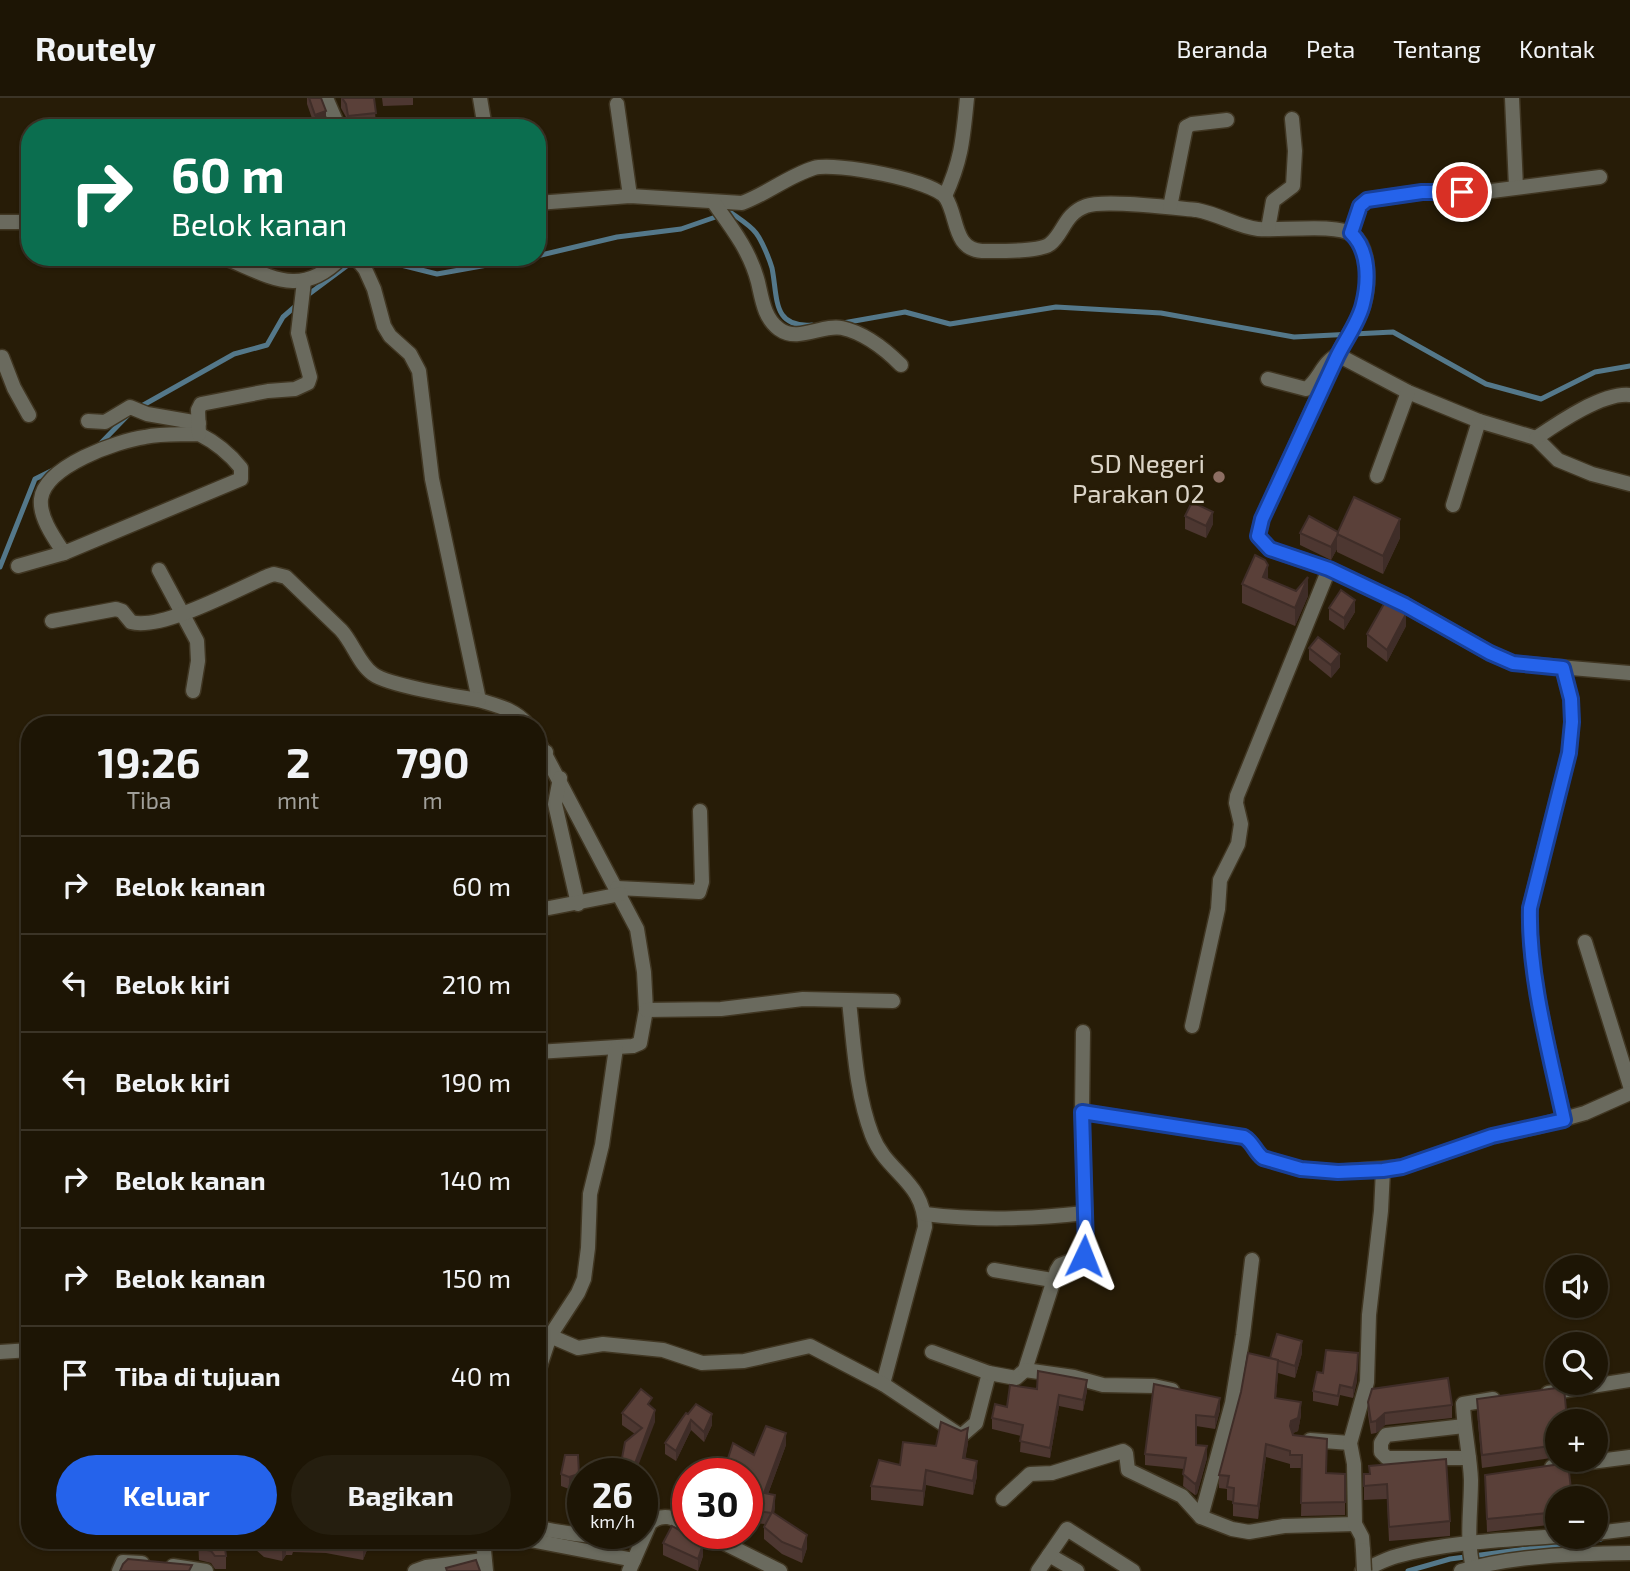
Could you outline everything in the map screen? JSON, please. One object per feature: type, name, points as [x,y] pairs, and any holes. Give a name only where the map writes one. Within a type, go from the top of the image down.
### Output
[{"type":"street","points":[[326,98],[335,119]]},
{"type":"street","points":[[480,98],[484,119]]},
{"type":"street","points":[[945,196],[957,170],[967,98]]},
{"type":"street","points":[[1512,98],[1516,187]]},
{"type":"street","points":[[617,104],[629,195]]},
{"type":"street","points":[[1268,229],[1273,201],[1293,186],[1295,151],[1292,119]]},
{"type":"street","points":[[1170,207],[1186,127],[1227,120]]},
{"type":"street","points":[[546,202],[629,195],[719,210],[753,199],[794,175],[817,167],[843,166],[916,182],[945,196],[963,243],[977,250],[1041,249],[1054,240],[1075,212],[1094,203],[1170,207],[1214,213],[1240,225],[1268,229],[1332,229],[1351,233],[1359,240],[1364,251],[1367,278],[1363,308],[1344,341],[1262,519],[1258,536],[1270,549],[1329,569],[1405,605],[1513,663],[1630,673]]},
{"type":"street","points":[[1351,233],[1360,206],[1367,200],[1422,192],[1484,192],[1600,177]]},
{"type":"street","points":[[719,210],[748,251],[769,320],[778,328],[786,334],[841,328],[877,344],[901,365]]},
{"type":"street","points":[[0,222],[21,222]]},
{"type":"street","points":[[247,266],[304,286]]},
{"type":"street","points":[[199,428],[199,406],[205,402],[295,389],[308,383],[310,377],[298,333],[304,286],[333,266]]},
{"type":"street","points":[[362,266],[374,289],[384,326],[390,336],[410,354],[419,371],[432,479],[479,700]]},
{"type":"street","points":[[1268,379],[1306,389],[1312,385],[1328,361],[1338,355]]},
{"type":"street","points":[[1338,355],[1408,392],[1479,421],[1536,438],[1558,460],[1592,474],[1630,484]]},
{"type":"street","points":[[1,356],[29,415]]},
{"type":"street","points":[[1377,476],[1408,392]]},
{"type":"street","points":[[1536,438],[1558,423],[1612,396],[1630,395]]},
{"type":"street","points":[[18,566],[64,553],[241,479],[241,468],[231,455],[199,428],[130,407],[105,422],[88,421]]},
{"type":"street","points":[[1453,505],[1479,421]]},
{"type":"street","points":[[64,553],[51,533],[41,508],[43,492],[55,476],[79,461],[129,440],[199,428]]},
{"type":"street","points":[[1192,1026],[1218,909],[1222,874],[1238,844],[1241,824],[1237,796],[1329,569]]},
{"type":"street","points":[[159,570],[197,642],[198,661],[193,691]]},
{"type":"street","points":[[52,621],[116,609],[122,611],[128,620],[138,624],[181,614],[268,576],[279,575],[286,577],[350,639],[365,665],[377,677],[446,695],[479,700],[509,709],[520,716]]},
{"type":"street","points":[[1563,668],[1571,699],[1569,753],[1530,908],[1530,925],[1541,1012],[1564,1120]]},
{"type":"street","points":[[546,754],[637,929],[643,962],[646,1010],[640,1043],[616,1048],[546,1052]]},
{"type":"street","points":[[560,778],[555,804],[578,904]]},
{"type":"street","points":[[549,908],[578,904],[619,891],[699,892],[702,882],[700,811]]},
{"type":"street","points":[[1585,942],[1630,1086]]},
{"type":"street","points":[[646,1010],[721,1009],[803,999],[893,1001]]},
{"type":"street","points":[[849,1001],[859,1085],[872,1135],[880,1152],[920,1198],[925,1214],[925,1227],[883,1384]]},
{"type":"street","points":[[932,1352],[989,1373],[1016,1378],[1024,1370],[1045,1312],[1052,1280],[1060,1265],[1084,1256],[1081,1057],[1083,1032]]},
{"type":"street","points":[[546,1348],[550,1336],[584,1279],[590,1194],[602,1145],[616,1048]]},
{"type":"street","points":[[1082,1112],[1244,1137],[1250,1140],[1263,1158],[1301,1169],[1338,1172],[1402,1167],[1492,1136],[1564,1120],[1630,1093]]},
{"type":"street","points":[[1383,1170],[1369,1315],[1367,1382],[1350,1443],[1354,1464],[1356,1524],[1362,1537],[1363,1571],[1397,1556],[1469,1559],[1512,1566],[1591,1554],[1630,1553]]},
{"type":"street","points":[[925,1214],[1005,1220],[1085,1213]]},
{"type":"street","points":[[1200,1517],[1225,1401],[1244,1335],[1252,1259]]},
{"type":"street","points":[[994,1270],[1052,1280]]},
{"type":"street","points":[[550,1336],[578,1348],[604,1344],[663,1350],[702,1363],[744,1361],[810,1346],[883,1384],[961,1436],[976,1423],[989,1373]]},
{"type":"street","points":[[0,1352],[21,1351]]},
{"type":"street","points":[[1024,1370],[1074,1377],[1103,1385],[1154,1386],[1180,1391]]},
{"type":"street","points":[[1531,1395],[1630,1380]]},
{"type":"street","points":[[1469,1559],[1477,1478],[1469,1458],[1464,1404],[1504,1398]]},
{"type":"street","points":[[1464,1426],[1386,1436],[1381,1443],[1381,1452],[1387,1458],[1469,1458]]},
{"type":"street","points":[[1299,1440],[1350,1443]]},
{"type":"street","points":[[1003,1500],[1030,1474],[1052,1473],[1123,1451],[1126,1453],[1128,1470],[1182,1496],[1200,1517],[1249,1532],[1284,1526],[1356,1524]]},
{"type":"street","points":[[1536,1469],[1630,1457]]},
{"type":"street","points":[[546,1529],[567,1532]]},
{"type":"street","points":[[1038,1571],[1067,1529],[1133,1571]]},
{"type":"street","points":[[1608,1532],[1630,1529]]},
{"type":"street","points":[[1469,1559],[1545,1539]]},
{"type":"street","points":[[546,1544],[631,1565]]},
{"type":"street","points":[[736,1549],[780,1571]]},
{"type":"street","points":[[1049,1555],[1077,1571]]},
{"type":"street","points":[[119,1571],[123,1562],[206,1571]]},
{"type":"street","points":[[415,1571],[426,1567],[485,1566]]},
{"type":"building","points":[[309,98],[321,98],[326,111],[315,115]]},
{"type":"building","points":[[342,98],[374,98],[376,113],[348,116]]},
{"type":"building","points":[[1354,497],[1400,519],[1383,556],[1337,534]]},
{"type":"building","points":[[1192,502],[1213,512],[1206,526],[1185,516]]},
{"type":"building","points":[[1309,516],[1338,532],[1331,547],[1300,533]]},
{"type":"building","points":[[1255,555],[1265,560],[1268,565],[1263,577],[1296,591],[1308,577],[1295,608],[1242,584]]},
{"type":"building","points":[[1341,590],[1355,600],[1344,618],[1329,608]]},
{"type":"building","points":[[1385,602],[1406,614],[1387,650],[1367,634]]},
{"type":"building","points":[[1318,637],[1340,654],[1331,665],[1309,648]]},
{"type":"building","points":[[1277,1334],[1302,1341],[1295,1366],[1270,1358]]},
{"type":"building","points":[[1326,1350],[1358,1353],[1353,1388],[1340,1385],[1338,1396],[1313,1391],[1317,1372],[1323,1373]]},
{"type":"building","points":[[1248,1353],[1278,1360],[1275,1398],[1301,1402],[1298,1418],[1291,1421],[1293,1435],[1327,1439],[1326,1473],[1345,1474],[1345,1502],[1301,1503],[1302,1455],[1290,1455],[1290,1451],[1266,1444],[1258,1506],[1233,1503],[1234,1488],[1227,1487],[1229,1476],[1219,1475],[1241,1392]]},
{"type":"building","points":[[1038,1371],[1087,1380],[1083,1400],[1059,1395],[1050,1448],[1020,1441],[1023,1425],[992,1418],[995,1404],[1007,1407],[1010,1385],[1037,1389]]},
{"type":"building","points":[[1448,1378],[1452,1405],[1385,1413],[1371,1422],[1368,1402],[1372,1389]]},
{"type":"building","points":[[1154,1384],[1220,1398],[1215,1417],[1196,1415],[1196,1445],[1207,1446],[1195,1484],[1183,1474],[1186,1458],[1145,1454]]},
{"type":"building","points":[[641,1389],[652,1398],[648,1404],[655,1410],[637,1458],[622,1458],[625,1442],[642,1428],[622,1413]]},
{"type":"building","points":[[1545,1390],[1545,1395],[1565,1395],[1566,1409],[1545,1409],[1545,1447],[1482,1455],[1477,1399]]},
{"type":"building","points":[[696,1404],[712,1414],[704,1432],[691,1420],[676,1451],[665,1443],[686,1413]]},
{"type":"building","points":[[941,1422],[961,1431],[968,1428],[963,1458],[977,1461],[973,1481],[926,1470],[923,1491],[871,1486],[879,1460],[900,1465],[903,1442],[936,1446]]},
{"type":"building","points":[[766,1426],[786,1433],[764,1493],[775,1495],[772,1513],[763,1512],[763,1458],[728,1458],[733,1443],[754,1455]]},
{"type":"building","points":[[565,1455],[578,1455],[578,1458],[567,1458],[567,1476],[561,1474]]},
{"type":"building","points":[[1446,1459],[1450,1521],[1389,1527],[1387,1484],[1364,1486],[1364,1474],[1370,1474],[1369,1466]]},
{"type":"building","points":[[1545,1466],[1545,1472],[1569,1472],[1571,1486],[1545,1486],[1545,1513],[1487,1519],[1485,1475]]},
{"type":"building","points":[[772,1512],[807,1535],[802,1550],[782,1542],[764,1527]]},
{"type":"building","points":[[672,1526],[672,1547],[663,1543]]},
{"type":"building","points":[[203,1549],[225,1549],[226,1556],[215,1556],[211,1551]]},
{"type":"building","points":[[676,1549],[701,1549],[698,1559]]},
{"type":"building","points":[[128,1559],[192,1565],[189,1571],[120,1571]]},
{"type":"building","points":[[476,1560],[480,1571],[447,1571],[446,1568]]},
{"type":"waterway","points":[[546,254],[617,237],[681,229],[730,212],[751,227],[761,240],[772,268],[779,309],[783,316],[799,325],[812,325]]},
{"type":"waterway","points":[[305,297],[347,266]]},
{"type":"waterway","points":[[405,266],[437,274],[482,266]]},
{"type":"waterway","points":[[138,408],[234,354],[267,345],[283,317],[298,304]]},
{"type":"waterway","points":[[843,323],[905,312],[950,324],[1056,307],[1161,313],[1294,337],[1393,332],[1486,384],[1541,399],[1595,372],[1630,366]]},
{"type":"waterway","points":[[100,444],[130,413]]},
{"type":"waterway","points":[[0,567],[35,479],[55,469]]},
{"type":"waterway","points":[[1408,1571],[1450,1559],[1545,1546]]},
{"type":"place","name":"SD Negeri Parakan 02","points":[[1219,477]]},
{"type":"route","points":[[1084,1256],[1086,1247],[1082,1112],[1244,1137],[1250,1140],[1263,1158],[1301,1169],[1338,1172],[1402,1167],[1492,1136],[1564,1120],[1541,1012],[1530,925],[1530,908],[1569,753],[1571,699],[1563,668],[1513,663],[1405,605],[1329,569],[1270,549],[1262,544],[1258,536],[1262,519],[1344,341],[1363,308],[1367,278],[1364,251],[1359,240],[1351,233],[1360,206],[1367,200],[1422,192],[1462,192]]}]
